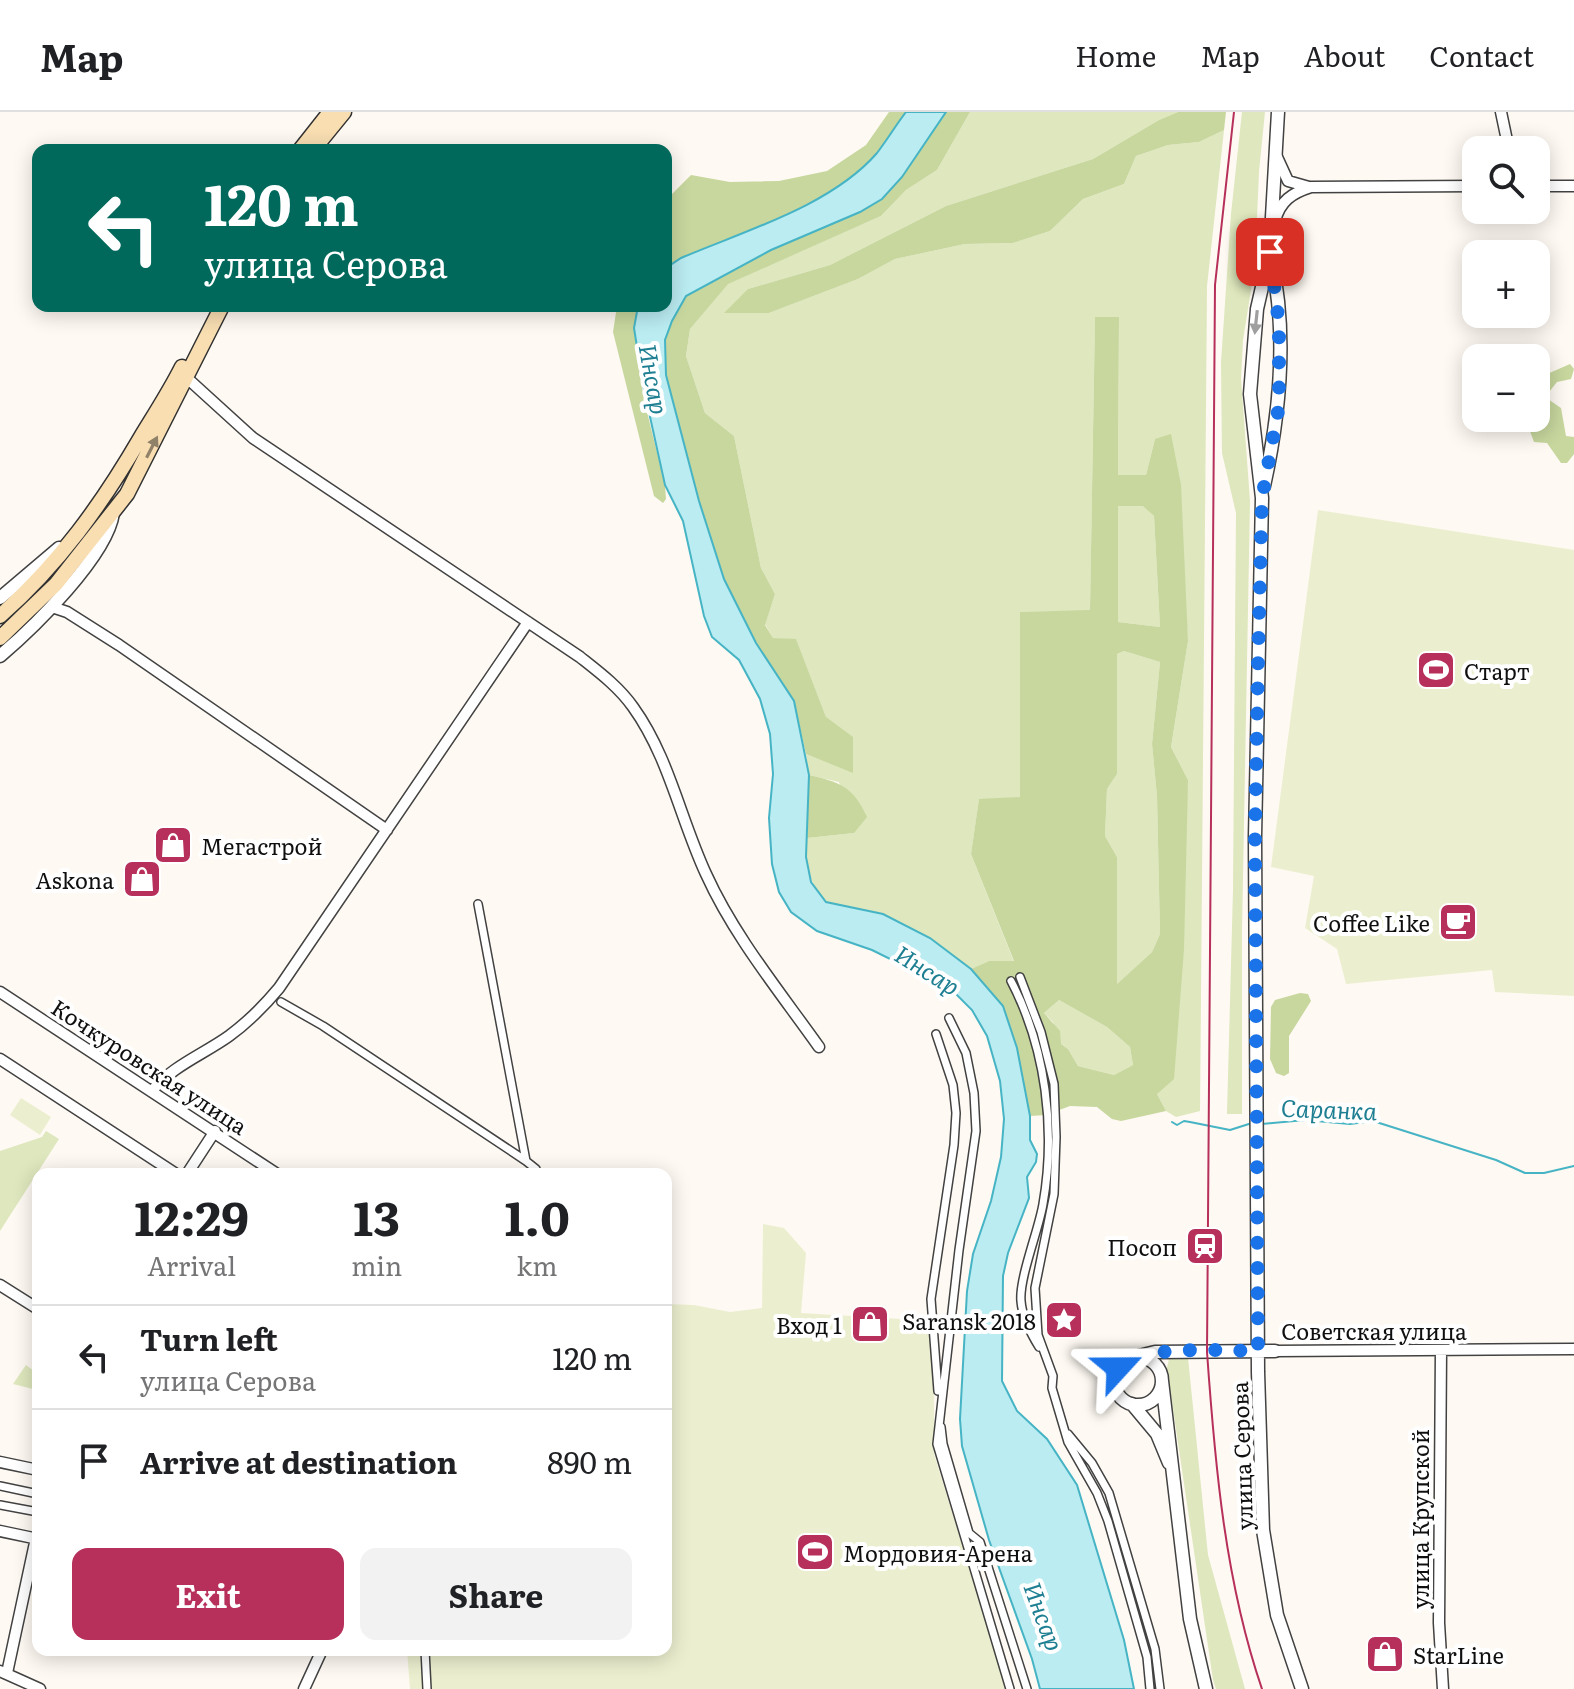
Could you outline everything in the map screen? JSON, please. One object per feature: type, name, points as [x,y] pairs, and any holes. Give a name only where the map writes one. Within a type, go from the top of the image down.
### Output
[{"type":"main road","points":[[305,144],[330,112]]},
{"type":"main road","points":[[318,144],[344,112]]},
{"type":"main road","points":[[3,607],[45,574],[99,506],[179,374],[209,312]]},
{"type":"main road","points":[[0,638],[66,573],[113,513],[146,460],[219,312]]},
{"type":"street","name":"улица Серова","points":[[1262,498],[1279,406],[1279,324],[1270,252],[1278,112]]},
{"type":"street","points":[[1501,112],[1506,136]]},
{"type":"street","points":[[1276,152],[1288,181],[1311,187],[1462,186]]},
{"type":"street","points":[[1550,186],[1574,186]]},
{"type":"street","points":[[1270,234],[1277,211],[1286,198],[1311,187]]},
{"type":"street","name":"улица Серова","points":[[1270,252],[1257,309],[1250,394],[1262,498],[1255,837],[1258,1351],[1263,1530],[1277,1615],[1302,1689]]},
{"type":"street","points":[[187,378],[256,441],[580,657],[632,705],[655,742],[706,874],[736,927],[819,1047]]},
{"type":"street","points":[[1250,394],[1255,409],[1262,412],[1272,412],[1279,406]]},
{"type":"street","points":[[0,656],[52,607],[107,535],[113,513]]},
{"type":"street","points":[[52,607],[67,612],[119,645],[387,830]]},
{"type":"street","points":[[152,1091],[162,1078],[239,1028],[272,996],[528,622]]},
{"type":"street","points":[[478,904],[526,1161]]},
{"type":"street","points":[[1020,977],[1041,1032],[1054,1084],[1054,1194],[1035,1288],[1038,1335],[1068,1442],[1097,1493],[1108,1521],[1147,1657],[1150,1689]]},
{"type":"street","points":[[1011,981],[1026,1009],[1034,1035],[1046,1102],[1048,1136],[1043,1203],[1021,1300],[1034,1338],[1047,1361]]},
{"type":"street","name":"Кочкуровская улица","points":[[0,992],[268,1168]]},
{"type":"street","points":[[281,1002],[323,1026],[535,1168]]},
{"type":"street","points":[[949,1018],[966,1053],[974,1093],[976,1131],[937,1444],[1010,1689]]},
{"type":"street","points":[[936,1034],[953,1085],[956,1113],[931,1299],[943,1444],[969,1533],[980,1542],[1027,1689]]},
{"type":"street","points":[[0,1059],[167,1168]]},
{"type":"street","points":[[191,1168],[215,1131]]},
{"type":"street","points":[[0,1285],[32,1305]]},
{"type":"street","name":"Советская улица","points":[[1136,1357],[1155,1352],[1574,1349]]},
{"type":"street","name":"улица Крупской","points":[[1441,1350],[1439,1623],[1443,1689]]},
{"type":"street","points":[[1132,1404],[1147,1404],[1153,1400],[1161,1388],[1164,1362],[1174,1352]]},
{"type":"street","points":[[1173,1474],[1157,1434],[1132,1404],[1119,1395],[1114,1382],[1123,1362],[1136,1357],[1150,1359],[1162,1378],[1190,1619],[1206,1689]]},
{"type":"street","points":[[1064,1429],[1092,1463],[1109,1493],[1155,1649],[1160,1689]]},
{"type":"street","points":[[0,1462],[32,1469]]},
{"type":"street","points":[[0,1486],[32,1493]]},
{"type":"street","points":[[0,1505],[32,1511]]},
{"type":"street","points":[[0,1531],[32,1537]]},
{"type":"street","points":[[32,1558],[4,1672],[40,1689]]},
{"type":"street","points":[[304,1689],[319,1656]]},
{"type":"street","points":[[425,1656],[427,1689]]},
{"type":"green space","points":[[889,112],[906,112],[877,153],[836,188],[785,215],[672,264],[672,194],[691,175],[730,182],[779,181],[827,171],[866,145]]},
{"type":"green space","points":[[946,112],[970,112],[937,170],[906,190],[881,216],[728,284],[690,329],[686,356],[705,413],[734,436],[761,568],[775,594],[765,625],[773,638],[796,639],[826,717],[853,737],[853,773],[806,754],[794,701],[756,643],[724,579],[699,501],[666,375],[665,341],[686,296],[771,249],[860,212],[882,199],[902,177]]},
{"type":"green space","points":[[970,112],[1178,112],[1093,159],[946,206],[830,265],[748,289],[769,313],[858,279],[895,259],[965,244],[1013,243],[1050,231],[1083,199],[1124,184],[1136,156],[1168,145],[1199,142],[1224,130],[1207,286],[1200,1111],[1176,1117],[1166,1111],[1157,1094],[1188,780],[1171,747],[1188,641],[1183,569],[1155,439],[1146,475],[1118,475],[1119,317],[1095,318],[1090,611],[1020,612],[1020,797],[979,800],[971,854],[1014,962],[989,961],[971,969],[930,938],[883,914],[826,902],[815,887],[807,865],[807,838],[854,833],[839,782],[809,775],[806,754],[852,772],[826,717],[796,640],[773,638],[765,624],[775,594],[761,568],[734,436],[705,413],[686,356],[690,329],[727,284],[881,216],[906,190],[937,170]]},
{"type":"green space","points":[[1178,112],[1226,112],[1224,130],[1199,142],[1168,145],[1136,156],[1124,184],[1083,199],[1050,231],[1013,243],[965,244],[895,259],[858,279],[769,313],[724,313],[748,289],[830,265],[946,206],[1093,159]]},
{"type":"green space","points":[[1242,112],[1265,112],[1255,265],[1243,340],[1241,379],[1250,501],[1242,930],[1242,1114],[1227,1114],[1233,890],[1236,513],[1222,453],[1221,363],[1231,214]]},
{"type":"green space","points":[[616,312],[637,312],[639,373],[665,485],[666,499],[663,503],[654,496],[613,332]]},
{"type":"green space","points":[[1095,317],[1119,317],[1118,475],[1146,475],[1155,439],[1171,434],[1181,485],[1188,641],[1171,747],[1188,780],[1184,949],[1174,1079],[1157,1094],[1166,1111],[1121,1121],[1112,1119],[1097,1107],[1070,1106],[1046,1115],[1030,1116],[1017,1048],[1003,1006],[971,969],[989,961],[1014,961],[971,854],[979,799],[1020,797],[1020,612],[1090,610]],"holes":[[[1118,506],[1143,506],[1154,516],[1160,627],[1118,622]],[[1124,651],[1160,662],[1152,744],[1157,796],[1160,934],[1152,952],[1117,984],[1117,857],[1105,836],[1107,789],[1117,774],[1117,654]],[[1059,1000],[1107,1027],[1130,1047],[1133,1065],[1114,1075],[1078,1066],[1068,1049],[1061,1044],[1060,1031],[1044,1013]]]},
{"type":"green space","points":[[1570,364],[1574,369],[1571,379],[1557,382],[1550,391],[1550,373]]},
{"type":"green space","points":[[1550,400],[1561,408],[1566,436],[1574,437],[1574,454],[1567,463],[1561,463],[1547,443],[1534,442],[1530,432],[1550,432]]},
{"type":"green space","points":[[1118,505],[1144,506],[1154,516],[1160,627],[1118,622]]},
{"type":"green space","name":"Старт","points":[[1318,510],[1574,550],[1574,996],[1495,992],[1492,970],[1346,984],[1337,949],[1305,928],[1314,876],[1271,867]]},
{"type":"green space","points":[[1124,651],[1160,662],[1152,744],[1157,796],[1160,934],[1152,952],[1116,985],[1117,857],[1105,836],[1107,789],[1117,774],[1117,654]]},
{"type":"green space","points":[[809,775],[837,783],[856,798],[867,817],[854,833],[807,838]]},
{"type":"green space","points":[[1300,993],[1308,994],[1311,1001],[1289,1036],[1289,1073],[1284,1076],[1276,1073],[1270,1059],[1271,1007],[1275,1000]]},
{"type":"green space","points":[[1059,1000],[1107,1027],[1130,1047],[1133,1065],[1114,1075],[1078,1066],[1068,1049],[1061,1044],[1053,1022],[1044,1013]]},
{"type":"green space","points":[[21,1098],[51,1117],[40,1135],[10,1115]]},
{"type":"green space","points":[[46,1131],[59,1139],[40,1168],[32,1168],[32,1181],[0,1231],[0,1151],[42,1137]]},
{"type":"green space","name":"Мордовия-Арена","points":[[763,1224],[784,1228],[806,1253],[801,1313],[934,1321],[934,1454],[1007,1689],[410,1689],[407,1656],[672,1656],[672,1304],[730,1312],[762,1308]]},
{"type":"green space","points":[[1188,1358],[1208,1555],[1245,1689],[1216,1689],[1213,1680],[1167,1368],[1169,1359]]},
{"type":"green space","points":[[26,1365],[32,1370],[32,1389],[13,1384]]},
{"type":"water","name":"Инсар","points":[[906,112],[946,112],[902,177],[882,199],[860,212],[771,250],[686,296],[665,340],[666,375],[699,501],[724,579],[756,643],[794,701],[809,775],[806,857],[811,882],[826,902],[883,914],[930,938],[971,969],[1003,1006],[1017,1048],[1030,1116],[1030,1140],[1037,1154],[1027,1177],[1029,1198],[1008,1253],[1003,1276],[1002,1381],[1017,1411],[1047,1439],[1077,1485],[1124,1640],[1134,1689],[1040,1689],[989,1540],[962,1446],[960,1419],[967,1291],[973,1254],[991,1201],[1001,1157],[1004,1119],[1000,1081],[987,1036],[972,1010],[951,989],[872,950],[817,931],[791,912],[779,892],[772,864],[769,818],[773,774],[770,734],[760,699],[739,660],[712,637],[704,616],[683,521],[665,485],[643,385],[634,328],[637,312],[672,312],[672,264],[811,202],[858,172],[877,153]]},
{"type":"waterway","name":"Саранка","points":[[1262,1124],[1305,1120],[1350,1124],[1373,1121],[1496,1160],[1525,1173],[1544,1173],[1574,1166]]},
{"type":"waterway","name":"Саранка","points":[[1172,1122],[1177,1125],[1184,1121],[1230,1130],[1252,1123]]},
{"type":"railway","points":[[1234,112],[1215,285],[1207,1352],[1218,1480],[1230,1565],[1262,1689]]},
{"type":"place","name":"Старт","points":[[1436,670]]},
{"type":"place","name":"Мегастрой","points":[[173,845]]},
{"type":"place","name":"Askona","points":[[142,879]]},
{"type":"place","name":"Coffee Like","points":[[1458,922]]},
{"type":"place","name":"Посоп","points":[[1205,1246]]},
{"type":"place","name":"Saransk 2018","points":[[1064,1320]]},
{"type":"place","name":"Вход 1","points":[[870,1324]]},
{"type":"place","name":"Мордовия-Арена","points":[[815,1552]]},
{"type":"place","name":"StarLine","points":[[1385,1654]]},
{"type":"route","points":[[1118,1368],[1129,1359],[1155,1352],[1258,1351],[1255,837],[1258,663],[1262,498],[1279,406],[1279,324],[1270,252]]}]
